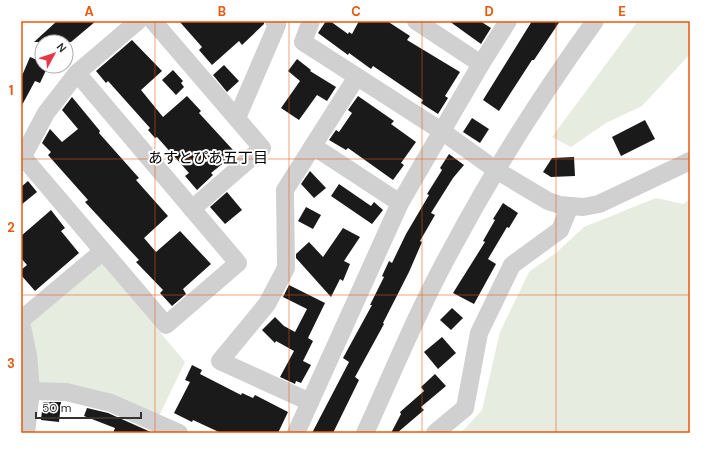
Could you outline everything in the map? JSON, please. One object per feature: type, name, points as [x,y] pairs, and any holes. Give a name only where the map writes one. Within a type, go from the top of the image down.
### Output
[{"type":"street","points":[[77,73],[238,263],[166,325],[22,159],[46,113],[77,73],[138,21]]},
{"type":"street","points":[[153,21],[262,148],[192,209]]},
{"type":"street","points":[[237,118],[277,25],[274,21]]},
{"type":"street","points":[[311,21],[303,42],[356,78],[443,132],[496,170],[548,201],[570,206],[583,207],[600,204],[690,161]]},
{"type":"street","points":[[416,21],[481,64]]},
{"type":"street","points":[[296,433],[400,203],[443,132],[481,64],[508,21]]},
{"type":"street","points":[[365,433],[449,252],[496,170],[559,71],[596,21]]},
{"type":"street","points":[[310,402],[220,361],[267,304],[286,268],[285,190],[356,78]]},
{"type":"street","points":[[314,146],[400,203]]},
{"type":"street","points":[[435,433],[465,408],[479,333],[512,265],[560,230],[570,206]]},
{"type":"street","points":[[26,433],[31,391],[28,355],[21,321],[103,251]]},
{"type":"street","points":[[31,391],[66,392],[111,403],[179,433]]},
{"type":"shaded area","points":[[638,21],[690,21],[690,54],[642,106],[606,123],[571,147],[552,137]]},
{"type":"shaded area","points":[[656,198],[683,204],[690,199],[690,433],[461,433],[482,410],[500,332],[529,272],[557,252],[584,227]]},
{"type":"shaded area","points":[[101,262],[185,362],[159,416],[38,384],[28,325]]},
{"type":"building","points":[[57,21],[96,21],[74,39],[74,34],[43,34]]},
{"type":"building","points":[[179,21],[264,21],[264,24],[242,45],[239,41],[212,65],[199,50],[202,47]]},
{"type":"building","points":[[326,21],[330,21],[348,34],[349,32],[352,34],[359,21],[387,21],[410,36],[407,40],[460,72],[445,96],[448,98],[438,114],[421,103],[423,100],[373,66],[371,69],[349,53],[348,55],[318,33]]},
{"type":"building","points":[[449,21],[480,21],[491,28],[481,44]]},
{"type":"building","points":[[532,21],[560,21],[534,60],[532,60],[499,111],[483,100]]},
{"type":"building","points":[[132,40],[162,71],[141,90],[163,117],[187,96],[201,111],[199,113],[233,150],[223,158],[226,161],[211,173],[213,175],[197,190],[185,176],[189,173],[157,137],[155,138],[148,130],[150,128],[108,81],[106,83],[96,71]]},
{"type":"building","points":[[30,57],[34,59],[34,74],[44,74],[40,83],[35,81],[21,107],[21,78]]},
{"type":"building","points":[[297,59],[311,70],[310,71],[336,87],[327,101],[317,95],[299,120],[281,108],[300,81],[288,71]]},
{"type":"building","points":[[224,65],[239,81],[227,92],[213,75]]},
{"type":"building","points":[[173,70],[183,81],[181,83],[184,87],[176,95],[162,80]]},
{"type":"building","points":[[358,96],[394,121],[391,124],[416,142],[401,163],[404,165],[393,180],[348,148],[346,150],[329,140],[336,130],[339,132],[352,113],[348,110]]},
{"type":"building","points":[[72,97],[100,131],[99,133],[139,178],[136,180],[168,216],[144,238],[156,252],[180,231],[211,264],[183,289],[186,294],[172,306],[160,293],[163,290],[136,262],[139,260],[85,202],[88,200],[48,155],[51,152],[42,143],[50,129],[62,142],[78,129],[62,110]]},
{"type":"building","points":[[472,118],[489,129],[480,143],[463,132]]},
{"type":"building","points":[[645,120],[655,139],[621,156],[612,137]]},
{"type":"building","points":[[449,154],[464,165],[453,178],[431,213],[435,215],[420,241],[422,242],[409,272],[383,323],[384,324],[355,377],[359,380],[333,433],[312,433],[349,362],[343,358],[372,305],[370,305],[384,277],[382,276],[389,261],[392,263],[406,234],[429,195],[427,194],[442,170],[440,168]]},
{"type":"building","points":[[574,157],[575,176],[551,177],[543,172],[552,158]]},
{"type":"building","points":[[310,171],[326,188],[314,198],[301,184]]},
{"type":"building","points":[[28,181],[37,192],[21,205],[21,187]]},
{"type":"building","points":[[339,184],[371,206],[374,202],[383,210],[372,224],[331,196]]},
{"type":"building","points":[[227,192],[242,210],[225,224],[210,207]]},
{"type":"building","points":[[503,203],[518,213],[509,228],[507,227],[488,259],[496,264],[474,304],[453,293],[485,242],[483,241],[495,220],[493,219]]},
{"type":"building","points":[[306,207],[321,215],[313,229],[298,221]]},
{"type":"building","points":[[51,210],[65,228],[61,231],[79,253],[35,291],[21,275],[21,270],[27,265],[21,258],[21,236]]},
{"type":"building","points":[[343,228],[360,237],[344,261],[350,264],[343,281],[340,279],[331,297],[296,258],[296,254],[309,242],[323,257]]},
{"type":"building","points":[[289,285],[325,303],[308,338],[313,341],[303,361],[311,365],[301,383],[296,381],[295,384],[280,377],[294,351],[276,341],[275,343],[262,330],[275,317],[284,326],[295,332],[307,309],[283,297]]},
{"type":"building","points":[[452,308],[463,318],[451,330],[440,320]]},
{"type":"building","points":[[442,337],[456,353],[438,369],[424,352]]},
{"type":"building","points":[[192,365],[202,370],[200,374],[241,395],[242,393],[253,398],[255,395],[288,412],[278,433],[221,433],[193,420],[192,422],[174,413],[190,382],[185,380]]},
{"type":"building","points":[[435,374],[446,386],[421,407],[424,410],[397,433],[391,433],[401,414],[400,412],[424,391],[421,387]]},
{"type":"building","points":[[43,402],[61,402],[59,422],[41,420]]},
{"type":"building","points":[[87,408],[108,413],[153,433],[113,433],[115,428],[84,416]]},
{"type":"district","name":"あすとぴあ五丁目","points":[[208,158]]}]
